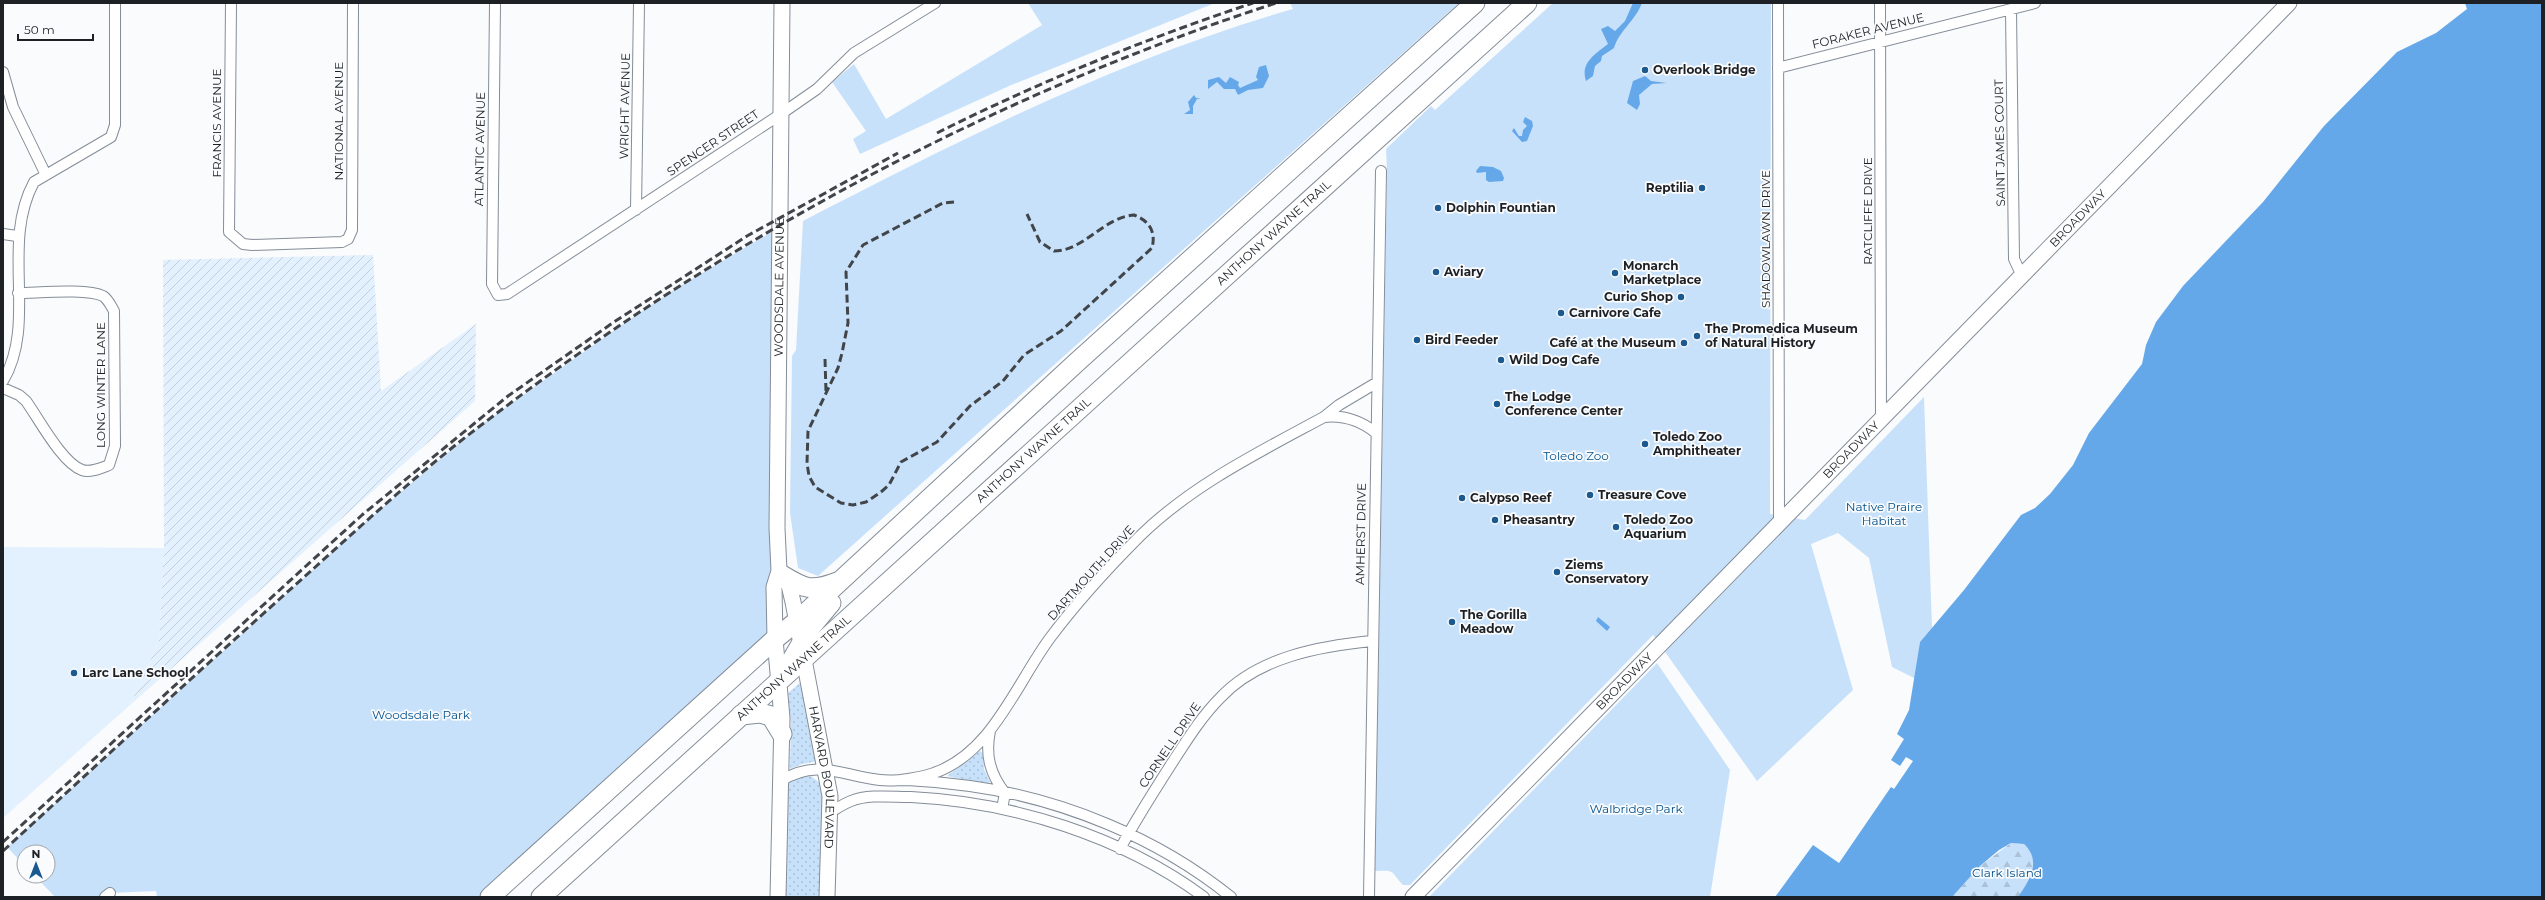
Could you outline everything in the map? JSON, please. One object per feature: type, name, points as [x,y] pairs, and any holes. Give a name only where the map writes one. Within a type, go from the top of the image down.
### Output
[{"type":"highway","points":[[490,897],[774,638],[797,621],[1475,3]]},
{"type":"highway","name":"ANTHONY WAYNE TRAIL","points":[[541,897],[778,681],[802,652],[1527,3]]},
{"type":"highway","points":[[802,652],[811,627],[834,599],[884,554],[912,515]]},
{"type":"highway","points":[[780,573],[801,586],[812,589],[842,580]]},
{"type":"highway","points":[[741,715],[760,713],[771,716],[782,734]]},
{"type":"street","points":[[3,381],[16,347],[18,324],[17,236],[27,194],[34,182],[111,137],[115,126],[115,3]]},
{"type":"street","name":"FRANCIS AVENUE","points":[[231,3],[229,232],[236,240],[243,244],[252,245],[335,243],[348,239]]},
{"type":"street","name":"NATIONAL AVENUE","points":[[348,239],[352,230],[353,3]]},
{"type":"street","name":"ATLANTIC AVENUE","points":[[495,3],[492,284],[498,295]]},
{"type":"street","name":"WRIGHT AVENUE","points":[[636,210],[639,3]]},
{"type":"street","name":"WOODSDALE AVENUE","points":[[778,681],[774,638],[774,587],[780,573],[777,528],[782,3]]},
{"type":"street","name":"SPENCER STREET","points":[[498,295],[507,294],[781,114],[817,89],[854,53],[935,3]]},
{"type":"street","name":"SHADOWLAWN DRIVE","points":[[1778,3],[1779,523]]},
{"type":"street","name":"RATCLIFFE DRIVE","points":[[1880,3],[1881,418]]},
{"type":"street","name":"FORAKER AVENUE","points":[[1778,68],[2035,3]]},
{"type":"street","name":"BROADWAY","points":[[1413,897],[2289,3]]},
{"type":"street","name":"SAINT JAMES COURT","points":[[2012,9],[2014,259],[2022,276]]},
{"type":"street","points":[[3,72],[13,108],[46,175]]},
{"type":"street","name":"AMHERST DRIVE","points":[[1369,897],[1376,383],[1381,171]]},
{"type":"street","points":[[3,234],[17,236]]},
{"type":"street","name":"LONG WINTER LANE","points":[[3,388],[26,401],[65,457],[74,466],[88,470],[109,465],[116,446],[114,311],[104,296],[90,293],[18,293]]},
{"type":"street","name":"DARTMOUTH DRIVE","points":[[898,780],[934,773],[948,766],[970,751],[991,729],[1050,638],[1104,574],[1141,535],[1220,474],[1324,417],[1339,405],[1376,383]]},
{"type":"street","name":"DARTMOUTH DRIVE","points":[[1324,417],[1346,417],[1366,425],[1376,433]]},
{"type":"street","name":"WOODSDALE AVENUE","points":[[780,573],[789,585],[802,652]]},
{"type":"street","name":"CORNELL DRIVE","points":[[1120,849],[1199,721],[1222,695],[1251,674],[1286,658],[1329,645],[1372,641]]},
{"type":"street","name":"HARVARD BOULEVARD","points":[[802,652],[826,769],[830,796],[827,897]]},
{"type":"street","points":[[778,681],[782,734],[778,897]]},
{"type":"street","name":"DARTMOUTH DRIVE","points":[[991,729],[988,742],[990,766],[994,778],[1005,793]]},
{"type":"street","points":[[781,781],[794,773],[826,769],[858,777],[946,783],[1005,793],[1055,806],[1128,834],[1180,862],[1231,897]]},
{"type":"street","points":[[893,797],[898,780]]},
{"type":"street","points":[[1002,809],[1005,793]]},
{"type":"street","points":[[829,813],[851,801],[870,797],[944,799],[1002,809],[1052,823],[1120,849],[1173,877],[1204,897]]},
{"type":"shaded area","points":[[373,255],[381,391],[476,324],[475,401],[130,705],[159,641],[164,548],[163,260]]},
{"type":"shaded area","name":"Larc Lane School","points":[[3,547],[164,548],[159,641],[130,705],[3,818]]},
{"type":"green space","points":[[1028,3],[1215,3],[1009,86],[860,154],[853,139],[866,131],[832,82],[854,64],[886,119],[1042,25]]},
{"type":"green space","points":[[1290,3],[1459,3],[818,576],[798,568],[790,513],[792,356],[796,350],[803,221],[922,160],[1043,103],[1166,51],[1293,9]]},
{"type":"green space","name":"Toledo Zoo","points":[[1553,3],[1771,3],[1770,514],[1805,520],[1924,397],[1932,628],[1920,642],[1916,679],[1892,667],[1869,558],[1838,533],[1811,544],[1853,690],[1757,781],[1653,635],[1410,885],[1403,885],[1390,871],[1375,871],[1387,170],[1386,149],[1431,106],[1435,110]]},
{"type":"green space","name":"Woodsdale Park","points":[[780,227],[775,639],[491,897],[157,897],[156,891],[110,893],[105,897],[55,897],[43,884],[56,884],[56,844],[16,844],[16,857],[7,847],[370,518],[481,425],[675,289]]},
{"type":"green space","name":"Walbridge Park","points":[[1657,663],[1730,770],[1710,897],[1429,897]]},
{"type":"green space","points":[[801,682],[818,761],[802,764],[790,769],[791,723],[788,693]]},
{"type":"green space","points":[[980,751],[983,753],[984,769],[990,782],[985,784],[947,776]]},
{"type":"green space","points":[[810,775],[822,785],[824,794],[821,897],[782,897],[785,789],[795,779]]},
{"type":"green space","name":"Clark Island","points":[[2011,843],[2024,844],[2033,857],[2034,864],[2031,878],[2018,897],[1952,897],[1980,866]]},
{"type":"water","points":[[1633,3],[1642,3],[1616,42],[1614,48],[1602,56],[1601,61],[1595,66],[1593,76],[1586,81],[1585,69],[1587,64],[1594,55],[1608,44],[1601,29],[1608,26],[1615,31],[1625,21]]},
{"type":"water","points":[[2465,3],[2542,3],[2542,897],[2018,897],[2027,884],[2033,864],[2029,850],[2024,844],[2011,843],[1999,850],[1980,866],[1952,897],[1775,897],[1813,845],[1839,863],[1891,787],[1894,789],[1913,761],[1906,757],[1900,766],[1891,760],[1904,739],[1897,734],[1909,710],[1920,642],[1964,590],[2021,515],[2035,508],[2050,494],[2073,465],[2089,433],[2142,364],[2146,345],[2156,322],[2183,286],[2263,202],[2324,126],[2397,52],[2436,33],[2467,9]]},
{"type":"water","points":[[1266,65],[1269,76],[1263,88],[1248,90],[1238,95],[1235,89],[1224,89],[1217,82],[1208,89],[1208,80],[1219,77],[1226,83],[1230,77],[1239,82],[1238,85],[1240,88],[1258,80],[1256,77],[1259,67]]},
{"type":"water","points":[[1645,76],[1651,81],[1667,83],[1652,84],[1639,95],[1640,104],[1637,110],[1627,103],[1633,81]]},
{"type":"water","points":[[1194,95],[1196,98],[1201,98],[1197,99],[1193,106],[1193,114],[1184,114],[1190,110],[1188,102]]},
{"type":"water","points":[[1525,117],[1532,121],[1533,126],[1527,141],[1522,142],[1512,131],[1514,128],[1519,136],[1522,136],[1523,130],[1527,126],[1523,122]]},
{"type":"water","points":[[1480,166],[1493,167],[1501,171],[1504,178],[1503,181],[1489,182],[1486,180],[1486,172],[1477,173],[1476,171]]},
{"type":"water","points":[[1598,617],[1610,627],[1607,631],[1596,621]]},
{"type":"railway","points":[[937,133],[1014,96],[1093,62],[1172,31],[1253,3]]},
{"type":"railway","points":[[3,851],[414,479],[460,441],[575,356],[668,293],[764,234],[863,179],[963,129],[1066,82],[1170,40],[1276,3]]},
{"type":"railway","points":[[3,842],[362,515],[508,396],[614,322],[747,236],[898,153]]},
{"type":"railway","points":[[954,202],[943,203],[863,245],[846,272],[848,323],[842,353],[838,368],[808,431],[807,463],[809,476],[815,487],[841,503],[853,505],[866,502],[881,492],[889,485],[901,462],[937,442],[970,406],[1003,381],[1024,355],[1061,331],[1152,248],[1153,237],[1148,224],[1140,217],[1134,215],[1113,221],[1075,246],[1065,250],[1054,251],[1040,242],[1027,214]]},
{"type":"railway","points":[[825,359],[826,392]]},
{"type":"place","name":"Overlook Bridge","points":[[1645,70]]},
{"type":"place","name":"Reptilia","points":[[1702,188]]},
{"type":"place","name":"Dolphin Fountian","points":[[1438,208]]},
{"type":"place","name":"Aviary","points":[[1436,272]]},
{"type":"place","name":"Monarch Marketplace","points":[[1615,273]]},
{"type":"place","name":"Curio Shop","points":[[1681,297]]},
{"type":"place","name":"Carnivore Cafe","points":[[1561,313]]},
{"type":"place","name":"The Promedica Museum of Natural History","points":[[1697,336]]},
{"type":"place","name":"Bird Feeder","points":[[1417,340]]},
{"type":"place","name":"Café at the Museum","points":[[1684,343]]},
{"type":"place","name":"Wild Dog Cafe","points":[[1501,360]]},
{"type":"place","name":"The Lodge Conference Center","points":[[1497,404]]},
{"type":"place","name":"Toledo Zoo Amphitheater","points":[[1645,444]]},
{"type":"place","name":"Treasure Cove","points":[[1590,495]]},
{"type":"place","name":"Calypso Reef","points":[[1462,498]]},
{"type":"place","name":"Pheasantry","points":[[1495,520]]},
{"type":"place","name":"Toledo Zoo Aquarium","points":[[1616,527]]},
{"type":"place","name":"Ziems Conservatory","points":[[1557,572]]},
{"type":"place","name":"The Gorilla Meadow","points":[[1452,622]]},
{"type":"place","name":"Larc Lane School","points":[[74,673]]},
{"type":"park label","name":"Native Praire Habitat","points":[[1884,514]]}]
